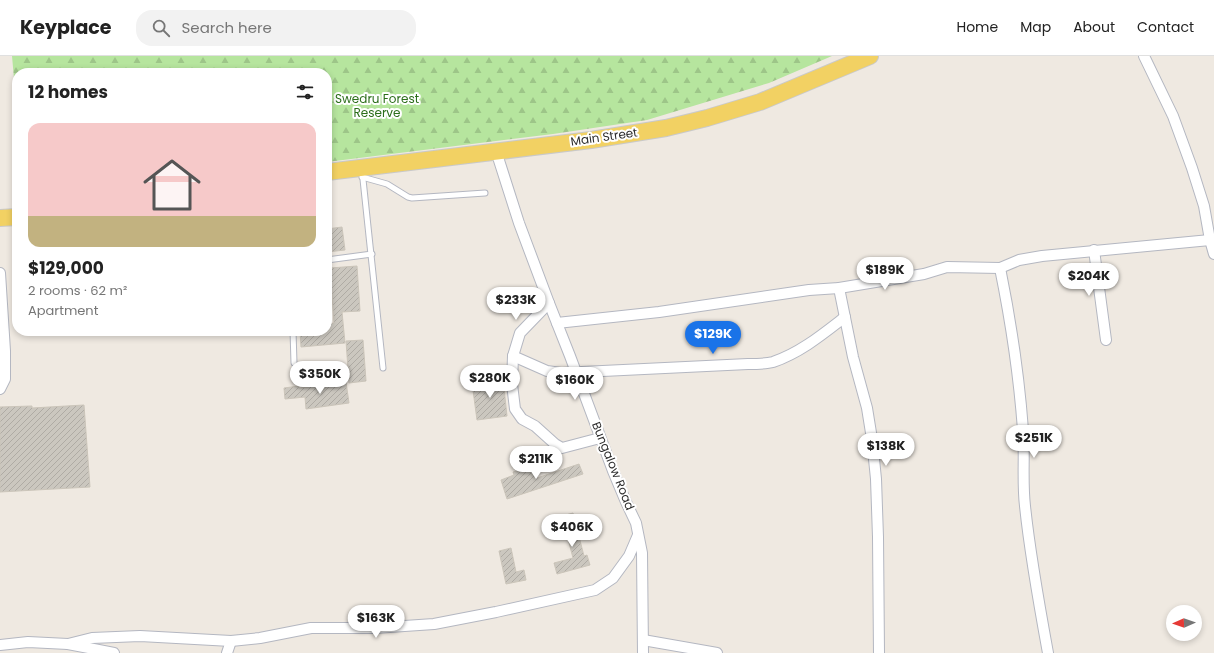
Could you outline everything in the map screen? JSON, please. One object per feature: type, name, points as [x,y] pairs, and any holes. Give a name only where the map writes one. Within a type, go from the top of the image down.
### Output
[{"type":"main road","name":"Main Street","points":[[332,172],[362,173],[496,151],[591,140],[666,128],[707,118],[760,102],[870,56]]},
{"type":"main road","points":[[0,218],[12,217]]},
{"type":"street","points":[[1144,56],[1176,123],[1204,206],[1214,254]]},
{"type":"street","name":"Bungalow Road","points":[[496,151],[519,223],[549,303],[600,438],[636,523],[642,553],[643,653]]},
{"type":"street","points":[[557,323],[659,312],[809,290],[839,288],[924,274],[947,267],[1000,268],[1019,260],[1042,256],[1210,240]]},
{"type":"street","points":[[1094,250],[1106,340]]},
{"type":"street","points":[[1000,268],[1013,334],[1021,400],[1024,438],[1024,504],[1030,549],[1048,653]]},
{"type":"street","points":[[0,273],[5,351],[5,379],[0,389]]},
{"type":"street","points":[[839,288],[853,357],[867,408],[872,439],[876,479],[878,537],[879,653]]},
{"type":"street","points":[[549,303],[520,333],[513,356],[512,384],[515,409],[522,419],[535,426],[555,444],[562,448],[600,438]]},
{"type":"street","points":[[513,356],[546,371],[561,373],[772,362],[796,352],[845,317]]},
{"type":"street","points":[[68,644],[92,638],[140,636],[231,641],[260,638],[311,628],[375,628],[434,624],[511,609],[595,590],[613,578],[630,556],[638,535]]},
{"type":"street","points":[[643,640],[716,653]]},
{"type":"street","points":[[227,653],[231,641]]},
{"type":"street","points":[[0,645],[28,642],[68,644],[114,653]]},
{"type":"lane","points":[[362,173],[387,184],[412,198],[485,193]]},
{"type":"lane","points":[[362,173],[372,254],[383,368]]},
{"type":"lane","points":[[332,259],[372,254]]},
{"type":"lane","points":[[293,336],[294,363]]},
{"type":"green space","name":"Swedru Forest Reserve","points":[[12,56],[832,56],[769,83],[647,120],[553,134],[332,161],[332,68],[13,68]]},
{"type":"building","points":[[342,227],[345,250],[332,251],[332,228]]},
{"type":"building","points":[[357,266],[360,311],[342,312],[345,343],[301,347],[300,336],[332,336],[332,323],[334,323],[332,268]]},
{"type":"building","points":[[363,340],[366,381],[349,383],[346,341]]},
{"type":"building","points":[[503,379],[507,416],[477,420],[472,383]]},
{"type":"building","points":[[346,382],[349,403],[306,409],[305,397],[285,399],[284,388],[299,386],[299,388]]},
{"type":"building","points":[[84,405],[90,487],[0,492],[0,407],[32,406],[32,408]]},
{"type":"building","points":[[579,464],[583,474],[507,499],[501,480],[514,475],[513,472],[522,469],[523,472],[534,469],[537,478]]},
{"type":"building","points":[[573,513],[584,556],[587,555],[590,565],[557,574],[554,563],[573,558],[562,516]]},
{"type":"building","points":[[511,548],[516,572],[524,570],[526,580],[506,584],[499,551]]}]
